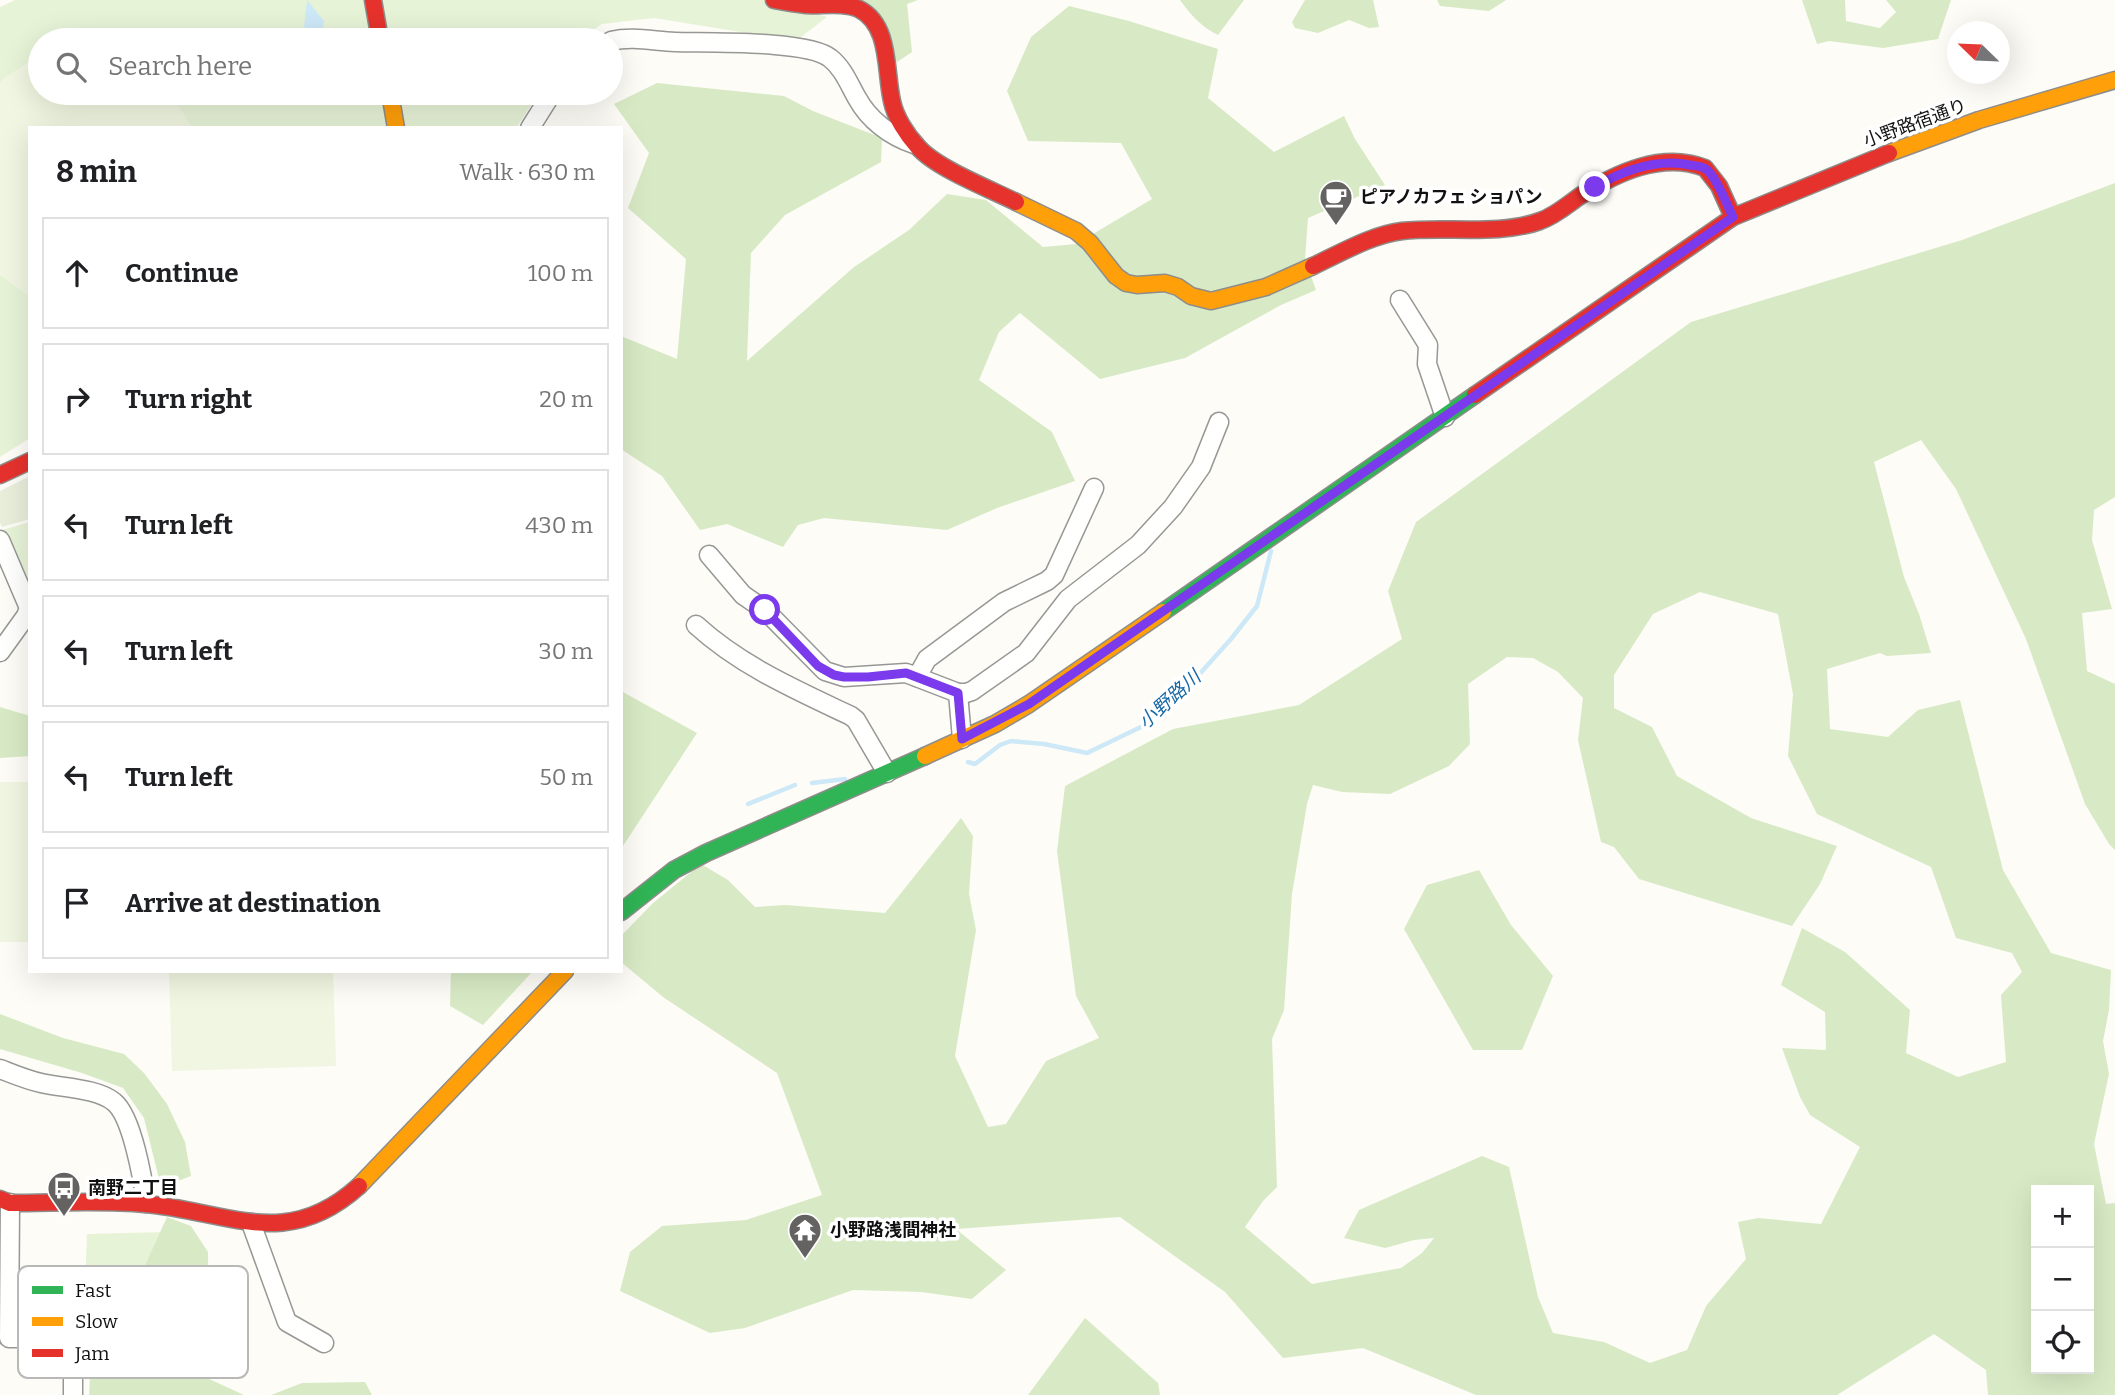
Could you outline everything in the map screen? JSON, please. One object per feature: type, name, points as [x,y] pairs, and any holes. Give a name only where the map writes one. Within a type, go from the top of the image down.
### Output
[{"type":"street","points":[[373,0],[378,28]]},
{"type":"street","points":[[774,0],[804,5],[846,6],[867,15],[877,26],[882,39],[892,104],[914,144],[925,155],[948,169],[1076,231],[1090,243],[1116,276],[1126,283],[1165,283],[1191,296],[1211,301],[1247,293],[1381,235],[1426,228],[1473,229],[1539,222],[1614,176],[1661,163],[1703,167],[1710,172],[1733,217]]},
{"type":"street","points":[[623,39],[726,42],[817,51],[827,55],[839,67],[863,109],[875,121],[900,139],[914,144]]},
{"type":"street","name":"小野路宿通り","points":[[623,910],[648,889],[685,864],[962,739],[1029,704],[1733,217],[1865,162],[1979,120],[2115,80]]},
{"type":"street","points":[[392,105],[396,126]]},
{"type":"street","points":[[531,126],[544,105]]},
{"type":"street","points":[[1400,300],[1428,345],[1427,364],[1445,416]]},
{"type":"street","points":[[709,555],[743,595],[765,610],[825,671],[844,677],[906,673],[966,694],[1021,658],[1068,598],[1138,545],[1174,507],[1201,467],[1219,422]]},
{"type":"street","points":[[0,475],[28,462]]},
{"type":"street","points":[[917,677],[927,659],[1004,602],[1054,575],[1094,488]]},
{"type":"street","points":[[0,540],[28,605]]},
{"type":"street","points":[[0,652],[28,610]]},
{"type":"street","points":[[696,625],[712,640],[769,678],[851,716],[887,773]]},
{"type":"street","points":[[958,693],[962,739]]},
{"type":"street","points":[[18,1338],[9,1338],[3,1203],[155,1204],[251,1223],[278,1224],[305,1219],[338,1204],[365,1180],[563,973]]},
{"type":"street","points":[[0,1069],[38,1082],[94,1093],[114,1102],[125,1117],[155,1204]]},
{"type":"street","points":[[251,1223],[287,1322],[324,1343]]},
{"type":"green space","points":[[15,0],[772,0],[827,17],[796,41],[654,18],[602,24],[596,28],[28,28],[28,105],[531,105],[517,126],[28,126],[28,439],[0,457],[0,7]]},
{"type":"green space","points":[[858,0],[918,0],[907,4],[912,52],[897,62]]},
{"type":"green space","points":[[1180,0],[1244,0],[1218,35],[1197,20]]},
{"type":"green space","points":[[1305,0],[1373,0],[1379,27],[1369,28],[1349,20],[1318,33],[1295,28],[1292,22]]},
{"type":"green space","points":[[1437,0],[1506,0],[1489,11],[1440,6]]},
{"type":"green space","points":[[1802,0],[1845,0],[1846,21],[1880,28],[1896,12],[1886,0],[1951,0],[1938,39],[1883,48],[1829,41],[1817,44]]},
{"type":"green space","points":[[1069,6],[1129,21],[1218,49],[1208,98],[1274,152],[1344,116],[1355,139],[1385,185],[1308,218],[1305,260],[1316,290],[1281,305],[1185,358],[1100,379],[1020,313],[999,332],[979,380],[1052,432],[1075,481],[997,508],[947,530],[824,518],[798,525],[783,547],[727,524],[700,530],[662,476],[623,450],[623,337],[677,359],[686,259],[628,208],[649,153],[615,105],[623,105],[623,100],[657,83],[784,96],[813,111],[882,138],[881,162],[785,215],[751,253],[747,361],[854,267],[909,230],[947,194],[986,200],[1043,247],[1076,244],[1152,199],[1121,143],[1028,141],[1007,91],[1031,37]]},
{"type":"green space","points":[[28,63],[28,105],[178,105],[191,126],[28,126],[28,296],[0,275],[0,83]]},
{"type":"green space","points":[[2115,183],[2115,497],[2094,510],[2092,540],[2112,609],[2082,613],[2087,671],[2115,684],[2115,850],[2085,804],[2026,639],[1956,489],[1921,440],[1874,462],[1904,577],[1931,653],[1887,656],[1880,653],[1827,669],[1830,729],[1888,737],[1918,710],[1960,700],[2003,870],[2051,953],[2111,970],[2109,1010],[2103,1041],[2109,1074],[2094,1144],[2106,1204],[2115,1203],[2115,1395],[1988,1395],[1986,1370],[1934,1334],[1837,1395],[1476,1395],[1363,1348],[1283,1358],[1225,1292],[1120,1217],[956,1229],[1006,1270],[972,1299],[921,1292],[853,1290],[745,1328],[710,1333],[620,1291],[630,1252],[662,1226],[746,1220],[822,1195],[777,1073],[663,997],[623,964],[623,934],[653,903],[701,864],[728,880],[755,907],[786,905],[885,913],[961,818],[973,836],[969,894],[976,930],[955,1056],[988,1127],[1006,1124],[1046,1061],[1099,1038],[1076,996],[1057,851],[1065,786],[1173,729],[1299,705],[1402,639],[1388,591],[1416,522],[1691,322],[1962,240]],"holes":[[[1700,592],[1778,614],[1793,694],[1788,756],[1817,814],[1931,867],[1956,938],[2012,953],[2022,972],[2001,995],[2006,1062],[1958,1077],[1906,1053],[1910,1010],[1845,952],[1802,928],[1781,985],[1825,1012],[1826,1050],[1782,1048],[1800,1097],[1810,1115],[1860,1147],[1821,1224],[1758,1218],[1738,1222],[1746,1259],[1706,1306],[1687,1350],[1650,1363],[1604,1342],[1553,1333],[1538,1297],[1509,1167],[1482,1156],[1359,1210],[1344,1238],[1385,1248],[1434,1238],[1422,1253],[1401,1268],[1312,1284],[1245,1227],[1263,1201],[1277,1187],[1272,1039],[1284,1010],[1292,894],[1307,804],[1313,785],[1342,792],[1390,794],[1449,766],[1470,744],[1468,684],[1507,657],[1533,658],[1558,672],[1583,698],[1578,740],[1601,842],[1614,847],[1639,879],[1792,926],[1820,884],[1837,846],[1751,818],[1677,776],[1652,727],[1614,708],[1614,675],[1653,614]]]},
{"type":"green space","points":[[28,477],[28,520],[2,527],[0,491]]},
{"type":"green space","points":[[28,523],[28,585],[2,530]]},
{"type":"green space","points":[[623,692],[697,733],[623,846]]},
{"type":"green space","points":[[0,707],[28,715],[28,756],[0,758]]},
{"type":"green space","points":[[0,782],[28,782],[28,942],[0,942]]},
{"type":"green space","points":[[1479,870],[1511,925],[1553,976],[1522,1050],[1473,1050],[1404,929],[1427,885]]},
{"type":"green space","points":[[169,973],[333,973],[336,1066],[172,1071]]},
{"type":"green space","points":[[451,973],[531,973],[483,1025],[450,1006]]},
{"type":"green space","points":[[0,1014],[63,1038],[124,1054],[144,1073],[167,1104],[185,1142],[191,1176],[175,1182],[160,1183],[144,1118],[123,1088],[0,1049]]},
{"type":"green space","points":[[167,1217],[191,1226],[208,1252],[208,1266],[145,1266]]},
{"type":"green space","points":[[165,1232],[147,1266],[86,1266],[87,1234]]},
{"type":"green space","points":[[1085,1318],[1158,1383],[1160,1395],[1028,1395]]},
{"type":"green space","points":[[90,1378],[209,1378],[244,1395],[89,1395]]},
{"type":"green space","points":[[365,1382],[372,1395],[271,1395],[302,1383]]},
{"type":"water","points":[[307,0],[324,21],[323,28],[304,27]]},
{"type":"waterway","name":"小野路川","points":[[968,762],[975,764],[1000,745],[1011,741],[1044,744],[1087,753],[1143,726],[1187,688],[1257,606],[1271,551]]},
{"type":"waterway","points":[[812,783],[845,779]]},
{"type":"waterway","points":[[748,804],[795,785]]},
{"type":"traffic: fast","points":[[1163,612],[1475,395]]},
{"type":"traffic: fast","points":[[623,910],[674,870],[706,853],[925,756]]},
{"type":"traffic: slow","points":[[1889,153],[1979,120],[2115,80]]},
{"type":"traffic: slow","points":[[392,105],[396,126]]},
{"type":"traffic: slow","points":[[1016,202],[1076,231],[1090,243],[1116,276],[1126,283],[1165,283],[1178,287],[1191,296],[1211,301],[1266,287],[1313,266]]},
{"type":"traffic: slow","points":[[925,756],[995,724],[1029,704],[1163,612]]},
{"type":"traffic: slow","points":[[359,1186],[563,973]]},
{"type":"traffic: jam","points":[[373,0],[378,28]]},
{"type":"traffic: jam","points":[[774,0],[806,5],[846,6],[859,9],[869,16],[882,37],[896,113],[914,142],[937,163],[1016,202]]},
{"type":"traffic: jam","points":[[1475,395],[1733,217],[1889,153]]},
{"type":"traffic: jam","points":[[1313,266],[1356,245],[1390,233],[1524,226],[1556,213],[1609,180],[1656,163],[1689,163],[1705,168],[1719,186],[1733,217]]},
{"type":"traffic: jam","points":[[0,475],[28,462]]},
{"type":"traffic: jam","points":[[0,1199],[10,1203],[145,1204],[230,1219],[281,1223],[306,1218],[332,1206],[359,1186]]},
{"type":"place","name":"ピアノカフェ ショパン","points":[[1336,227]]},
{"type":"place","name":"南野二丁目","points":[[64,1218]]},
{"type":"place","name":"小野路浅間神社","points":[[805,1260]]},
{"type":"route","points":[[765,610],[818,666],[834,675],[868,677],[906,673],[958,693],[962,739],[995,723],[1029,704],[1733,217],[1710,172],[1703,167],[1661,163],[1627,171],[1595,187]]}]
